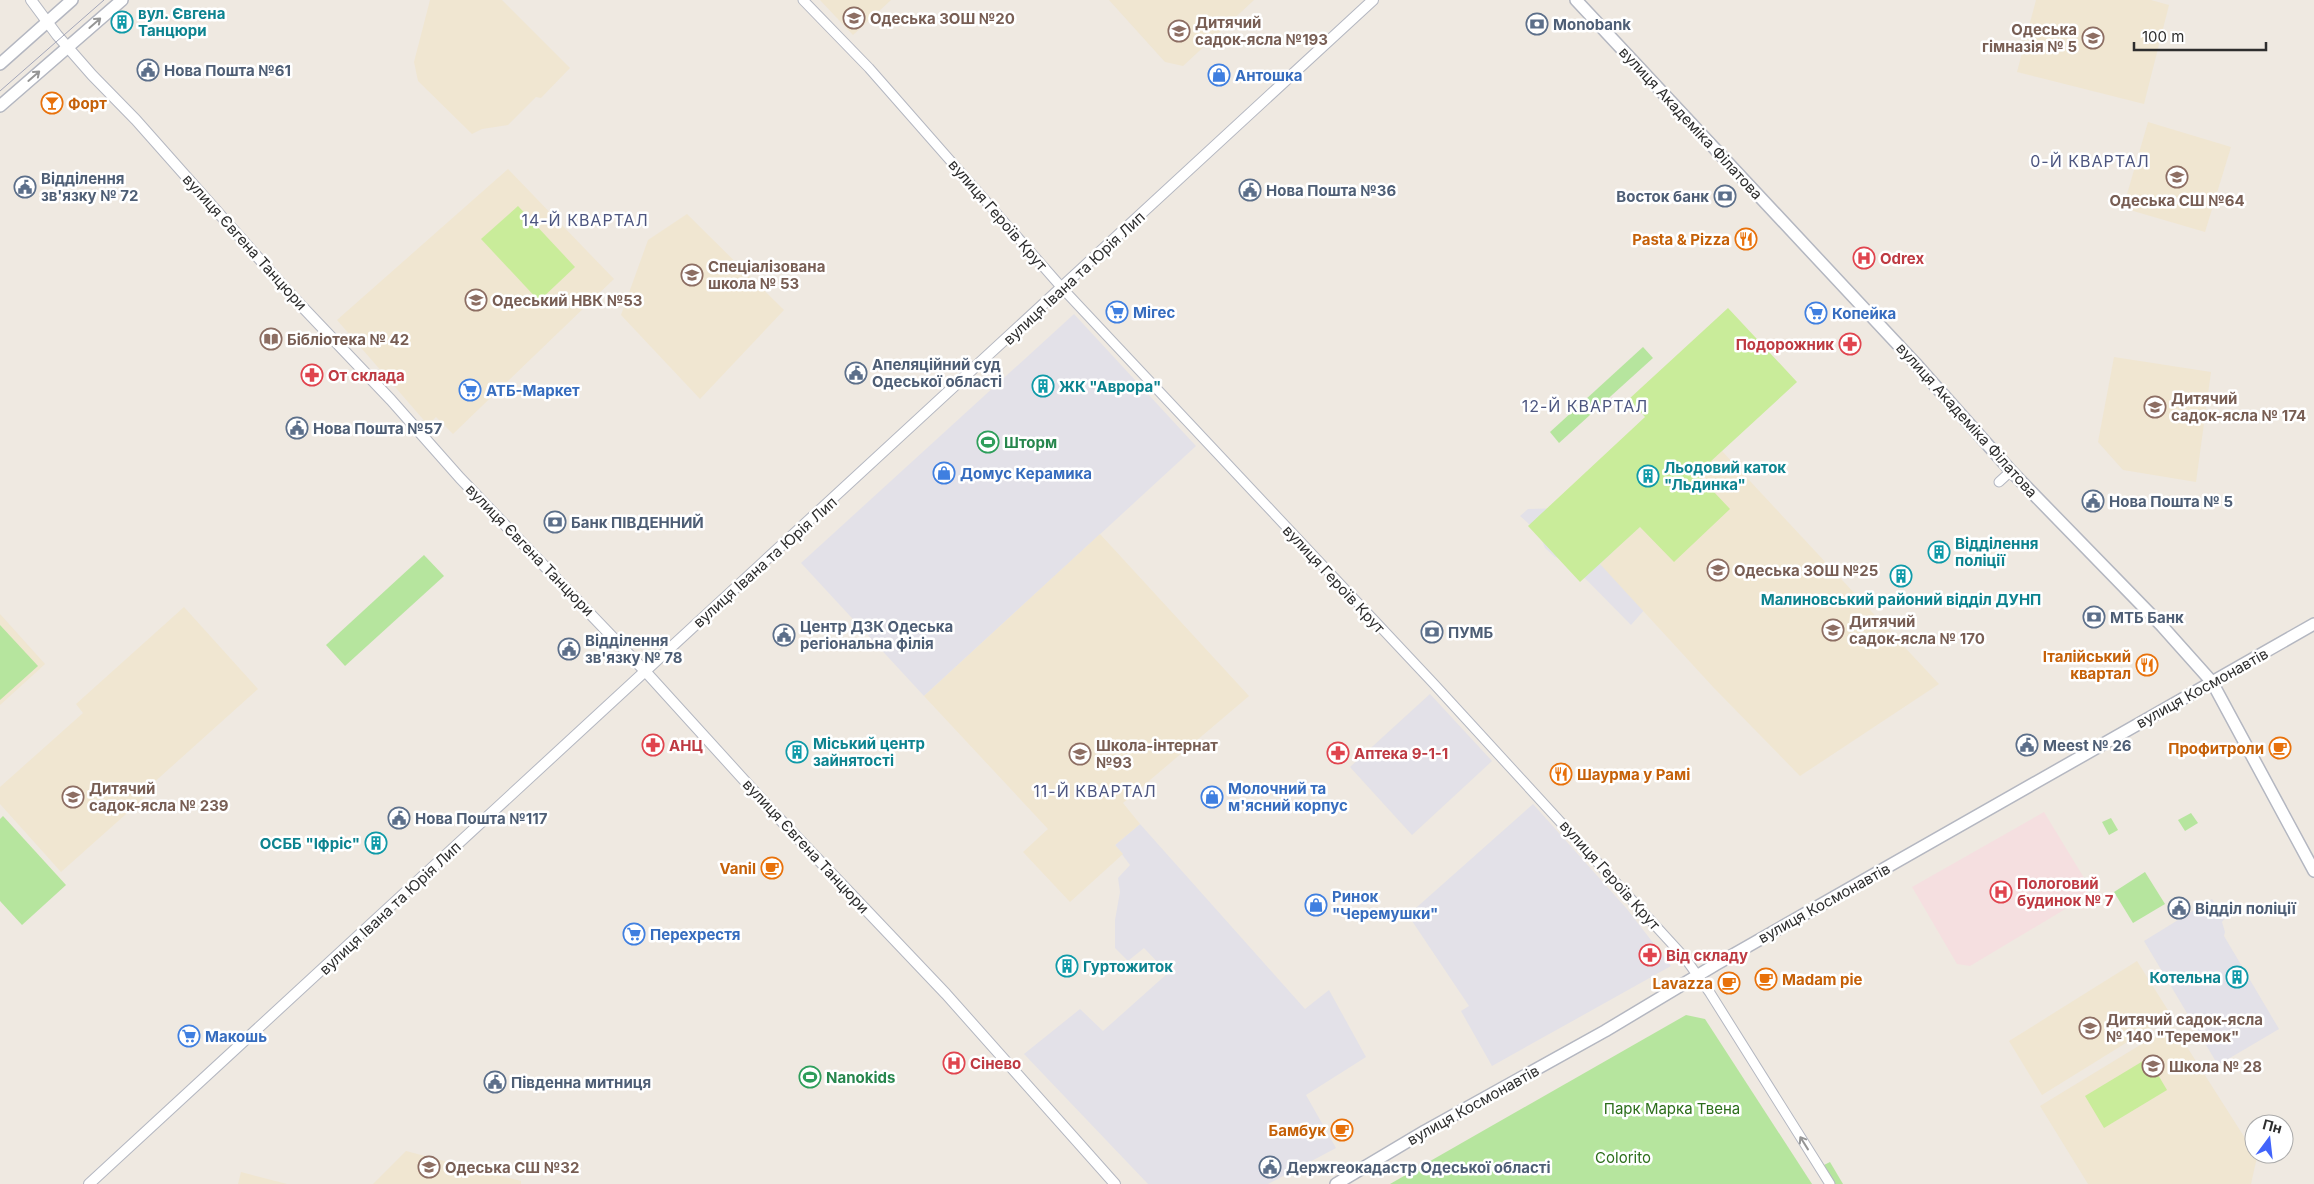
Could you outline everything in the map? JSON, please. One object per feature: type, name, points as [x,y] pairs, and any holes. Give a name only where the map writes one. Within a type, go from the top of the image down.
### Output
[{"type":"main road","points":[[0,64],[72,0]]},
{"type":"main road","points":[[0,106],[122,0]]},
{"type":"main road","name":"вулиця Академіка Філатова","points":[[1576,0],[1915,362],[2011,471],[2162,626],[2212,682],[2314,871]]},
{"type":"main road","name":"вулиця Космонавтів","points":[[1336,1184],[2314,624]]},
{"type":"street","name":"вулиця Євгена Танцюри","points":[[31,0],[67,47],[136,120],[293,297],[391,400],[460,478],[645,671],[773,812],[946,994],[1116,1184]]},
{"type":"street","name":"вулиця Героїв Крут","points":[[804,0],[869,68],[1063,289],[1588,849],[1685,958],[1698,975],[1830,1184]]},
{"type":"street","name":"вулиця Івана та Юрія Лип","points":[[89,1184],[645,671],[777,553],[1373,0]]},
{"type":"street","points":[[1999,482],[2011,471]]},
{"type":"shaded area","points":[[430,0],[502,0],[570,68],[541,98],[536,97],[508,125],[482,129],[472,134],[418,81],[414,62]]},
{"type":"shaded area","name":"Одеська ЗОШ №20","points":[[820,0],[891,0],[853,35]]},
{"type":"shaded area","name":"Дитячий садок-ясла №193","points":[[1109,0],[1254,0],[1183,66],[1165,62]]},
{"type":"shaded area","name":"Одеська гімназія № 5","points":[[2036,0],[2151,0],[2169,5],[2144,104],[2017,72]]},
{"type":"shaded area","name":"Одеська СШ №64","points":[[2148,122],[2231,147],[2205,232],[2123,208]]},
{"type":"shaded area","name":"Одеський НВК №53","points":[[508,169],[614,279],[453,434],[436,417],[428,425],[337,320]]},
{"type":"shaded area","name":"Спеціалізована школа № 53","points":[[687,214],[784,310],[700,399],[621,315],[648,240]]},
{"type":"shaded area","points":[[1074,314],[1196,446],[924,696],[801,563]]},
{"type":"shaded area","name":"Дитячий садок-ясла № 174","points":[[2114,357],[2211,372],[2196,482],[2123,470],[2098,442]]},
{"type":"shaded area","points":[[1722,451],[1939,684],[1800,776],[1714,688],[1600,564]]},
{"type":"shaded area","points":[[1564,508],[1615,554],[1646,608],[1631,625],[1568,561],[1555,557],[1545,548],[1539,533],[1520,516],[1528,509]]},
{"type":"shaded area","name":"Школа-інтернат №93","points":[[1100,534],[1249,696],[1123,803],[1140,824],[1115,845],[1123,854],[1070,902],[1023,852],[1048,829],[924,696]]},
{"type":"shaded area","points":[[184,607],[258,689],[150,786],[153,790],[61,872],[0,804],[0,787],[83,713],[76,704]]},
{"type":"shaded area","points":[[0,614],[45,664],[0,705]]},
{"type":"shaded area","points":[[1430,694],[1492,761],[1412,835],[1350,767]]},
{"type":"shaded area","points":[[1533,804],[1627,909],[1671,966],[1492,1066],[1461,1011],[1469,1006],[1408,915]]},
{"type":"shaded area","name":"Пологовий будинок № 7","points":[[2044,812],[2089,886],[2087,896],[1970,966],[1957,964],[1912,887]]},
{"type":"shaded area","points":[[1140,824],[1305,1009],[1329,990],[1366,1057],[1306,1095],[1336,1148],[1268,1184],[1148,1184],[1024,1054],[1080,1009],[1103,1031],[1168,973],[1144,948],[1128,961],[1115,948],[1115,920],[1120,892],[1118,878],[1130,865],[1115,845]]},
{"type":"shaded area","points":[[2212,899],[2225,918],[2222,922],[2225,932],[2224,936],[2279,1029],[2218,1065],[2144,941]]},
{"type":"shaded area","name":"Дитячий садок-ясла № 140 \"Теремок\"","points":[[2137,961],[2171,1015],[2042,1095],[2009,1041]]},
{"type":"shaded area","name":"Школа № 28","points":[[2173,1025],[2244,1137],[2244,1164],[2255,1164],[2251,1184],[2088,1184],[2040,1106]]},
{"type":"shaded area","name":"Одеська СШ №32","points":[[406,1151],[521,1181],[521,1184],[373,1184]]},
{"type":"shaded area","points":[[241,1172],[287,1184],[238,1184]]},
{"type":"green space","points":[[518,206],[575,267],[539,301],[481,239]]},
{"type":"green space","points":[[1728,308],[1797,382],[1697,474],[1730,509],[1674,562],[1640,527],[1580,582],[1528,526],[1645,417],[1629,399]]},
{"type":"green space","points":[[1643,347],[1653,358],[1559,443],[1550,432]]},
{"type":"green space","points":[[424,555],[444,576],[345,666],[326,645]]},
{"type":"green space","points":[[0,625],[38,666],[0,700]]},
{"type":"green space","points":[[2191,813],[2198,823],[2185,831],[2178,820]]},
{"type":"green space","points":[[3,816],[66,885],[22,925],[0,901],[0,819]]},
{"type":"green space","points":[[2111,818],[2118,830],[2109,835],[2102,822]]},
{"type":"green space","points":[[2145,872],[2165,904],[2133,923],[2114,892]]},
{"type":"green space","name":"Парк Марка Твена","points":[[1686,1015],[1705,1019],[1812,1184],[1390,1184]]},
{"type":"green space","points":[[2148,1058],[2167,1090],[2104,1128],[2085,1096]]},
{"type":"green space","points":[[1830,1162],[1843,1184],[1835,1184],[1824,1165]]},
{"type":"tram line","points":[[0,91],[104,0]]},
{"type":"place","name":"Одеська ЗОШ №20","points":[[854,18]]},
{"type":"place","name":"вул. Євгена Танцюри","points":[[122,22]]},
{"type":"place","name":"Monobank","points":[[1537,24]]},
{"type":"place","name":"Дитячий садок-ясла №193","points":[[1179,31]]},
{"type":"place","name":"Одеська гімназія № 5","points":[[2093,38]]},
{"type":"place","name":"Нова Пошта №61","points":[[148,70]]},
{"type":"place","name":"Антошка","points":[[1219,75]]},
{"type":"place","name":"Форт","points":[[52,103]]},
{"type":"place","name":"Одеська СШ №64","points":[[2177,177]]},
{"type":"place","name":"Відділення зв'язку № 72","points":[[25,187]]},
{"type":"place","name":"Нова Пошта №36","points":[[1250,190]]},
{"type":"place","name":"Восток банк","points":[[1725,196]]},
{"type":"place","name":"Pasta & Pizza","points":[[1746,239]]},
{"type":"place","name":"Odrex","points":[[1864,258]]},
{"type":"place","name":"Спеціалізована школа № 53","points":[[692,275]]},
{"type":"place","name":"Одеський НВК №53","points":[[476,300]]},
{"type":"place","name":"Мігес","points":[[1117,312]]},
{"type":"place","name":"Копейка","points":[[1816,313]]},
{"type":"place","name":"Бібліотека № 42","points":[[271,339]]},
{"type":"place","name":"Подорожник","points":[[1850,344]]},
{"type":"place","name":"Апеляційний суд Одеської області","points":[[856,373]]},
{"type":"place","name":"От склада","points":[[312,375]]},
{"type":"place","name":"ЖК \"Аврора\"","points":[[1043,386]]},
{"type":"place","name":"АТБ-Маркет","points":[[470,390]]},
{"type":"place","name":"Дитячий садок-ясла № 174","points":[[2155,407]]},
{"type":"place","name":"Нова Пошта №57","points":[[297,428]]},
{"type":"place","name":"Шторм","points":[[988,442]]},
{"type":"place","name":"Домус Керамика","points":[[944,473]]},
{"type":"place","name":"Льодовий каток \"Льдинка\"","points":[[1648,476]]},
{"type":"place","name":"Нова Пошта № 5","points":[[2093,501]]},
{"type":"place","name":"Банк ПІВДЕННИЙ","points":[[555,522]]},
{"type":"place","name":"Відділення поліції","points":[[1939,552]]},
{"type":"place","name":"Одеська ЗОШ №25","points":[[1718,570]]},
{"type":"place","name":"Малиновський районий відділ ДУНП","points":[[1901,576]]},
{"type":"place","name":"МТБ Банк","points":[[2094,617]]},
{"type":"place","name":"Дитячий садок-ясла № 170","points":[[1833,630]]},
{"type":"place","name":"ПУМБ","points":[[1432,632]]},
{"type":"place","name":"Центр ДЗК Одеська регіональна філія","points":[[784,635]]},
{"type":"place","name":"Відділення зв'язку № 78","points":[[569,649]]},
{"type":"place","name":"Італійський квартал","points":[[2147,665]]},
{"type":"place","name":"АНЦ","points":[[653,745]]},
{"type":"place","name":"Meest № 26","points":[[2027,745]]},
{"type":"place","name":"Профитроли","points":[[2280,748]]},
{"type":"place","name":"Міський центр зайнятості","points":[[797,752]]},
{"type":"place","name":"Аптека 9-1-1","points":[[1338,753]]},
{"type":"place","name":"Школа-інтернат №93","points":[[1080,754]]},
{"type":"place","name":"Шаурма у Рамi","points":[[1561,774]]},
{"type":"place","name":"Дитячий садок-ясла № 239","points":[[73,797]]},
{"type":"place","name":"Молочний та м'ясний корпус","points":[[1212,797]]},
{"type":"place","name":"Нова Пошта №117","points":[[399,818]]},
{"type":"place","name":"ОСББ \"Іфріс\"","points":[[376,843]]},
{"type":"place","name":"Vanil","points":[[772,868]]},
{"type":"place","name":"Пологовий будинок № 7","points":[[2001,892]]},
{"type":"place","name":"Ринок \"Черемушки\"","points":[[1316,905]]},
{"type":"place","name":"Відділ поліції","points":[[2179,908]]},
{"type":"place","name":"Перехрестя","points":[[634,934]]},
{"type":"place","name":"Від складу","points":[[1650,955]]},
{"type":"place","name":"Гуртожиток","points":[[1067,966]]},
{"type":"place","name":"Котельна","points":[[2237,977]]},
{"type":"place","name":"Madam pie","points":[[1766,979]]},
{"type":"place","name":"Lavazza","points":[[1729,983]]},
{"type":"place","name":"Дитячий садок-ясла № 140 \"Теремок\"","points":[[2090,1028]]},
{"type":"place","name":"Макошь","points":[[189,1036]]},
{"type":"place","name":"Сінево","points":[[954,1063]]},
{"type":"place","name":"Школа № 28","points":[[2153,1066]]},
{"type":"place","name":"Nanokids","points":[[810,1077]]},
{"type":"place","name":"Південна митниця","points":[[495,1082]]},
{"type":"place","name":"Бамбук","points":[[1342,1130]]},
{"type":"place","name":"Одеська СШ №32","points":[[429,1167]]},
{"type":"place","name":"Держгеокадастр Одеської області","points":[[1270,1167]]},
{"type":"district","name":"0-Й КВАРТАЛ","points":[[2090,161]]},
{"type":"district","name":"14-Й КВАРТАЛ","points":[[585,220]]},
{"type":"district","name":"12-Й КВАРТАЛ","points":[[1585,406]]},
{"type":"district","name":"11-Й КВАРТАЛ","points":[[1095,791]]},
{"type":"park label","name":"Colorito","points":[[1623,1157]]}]
